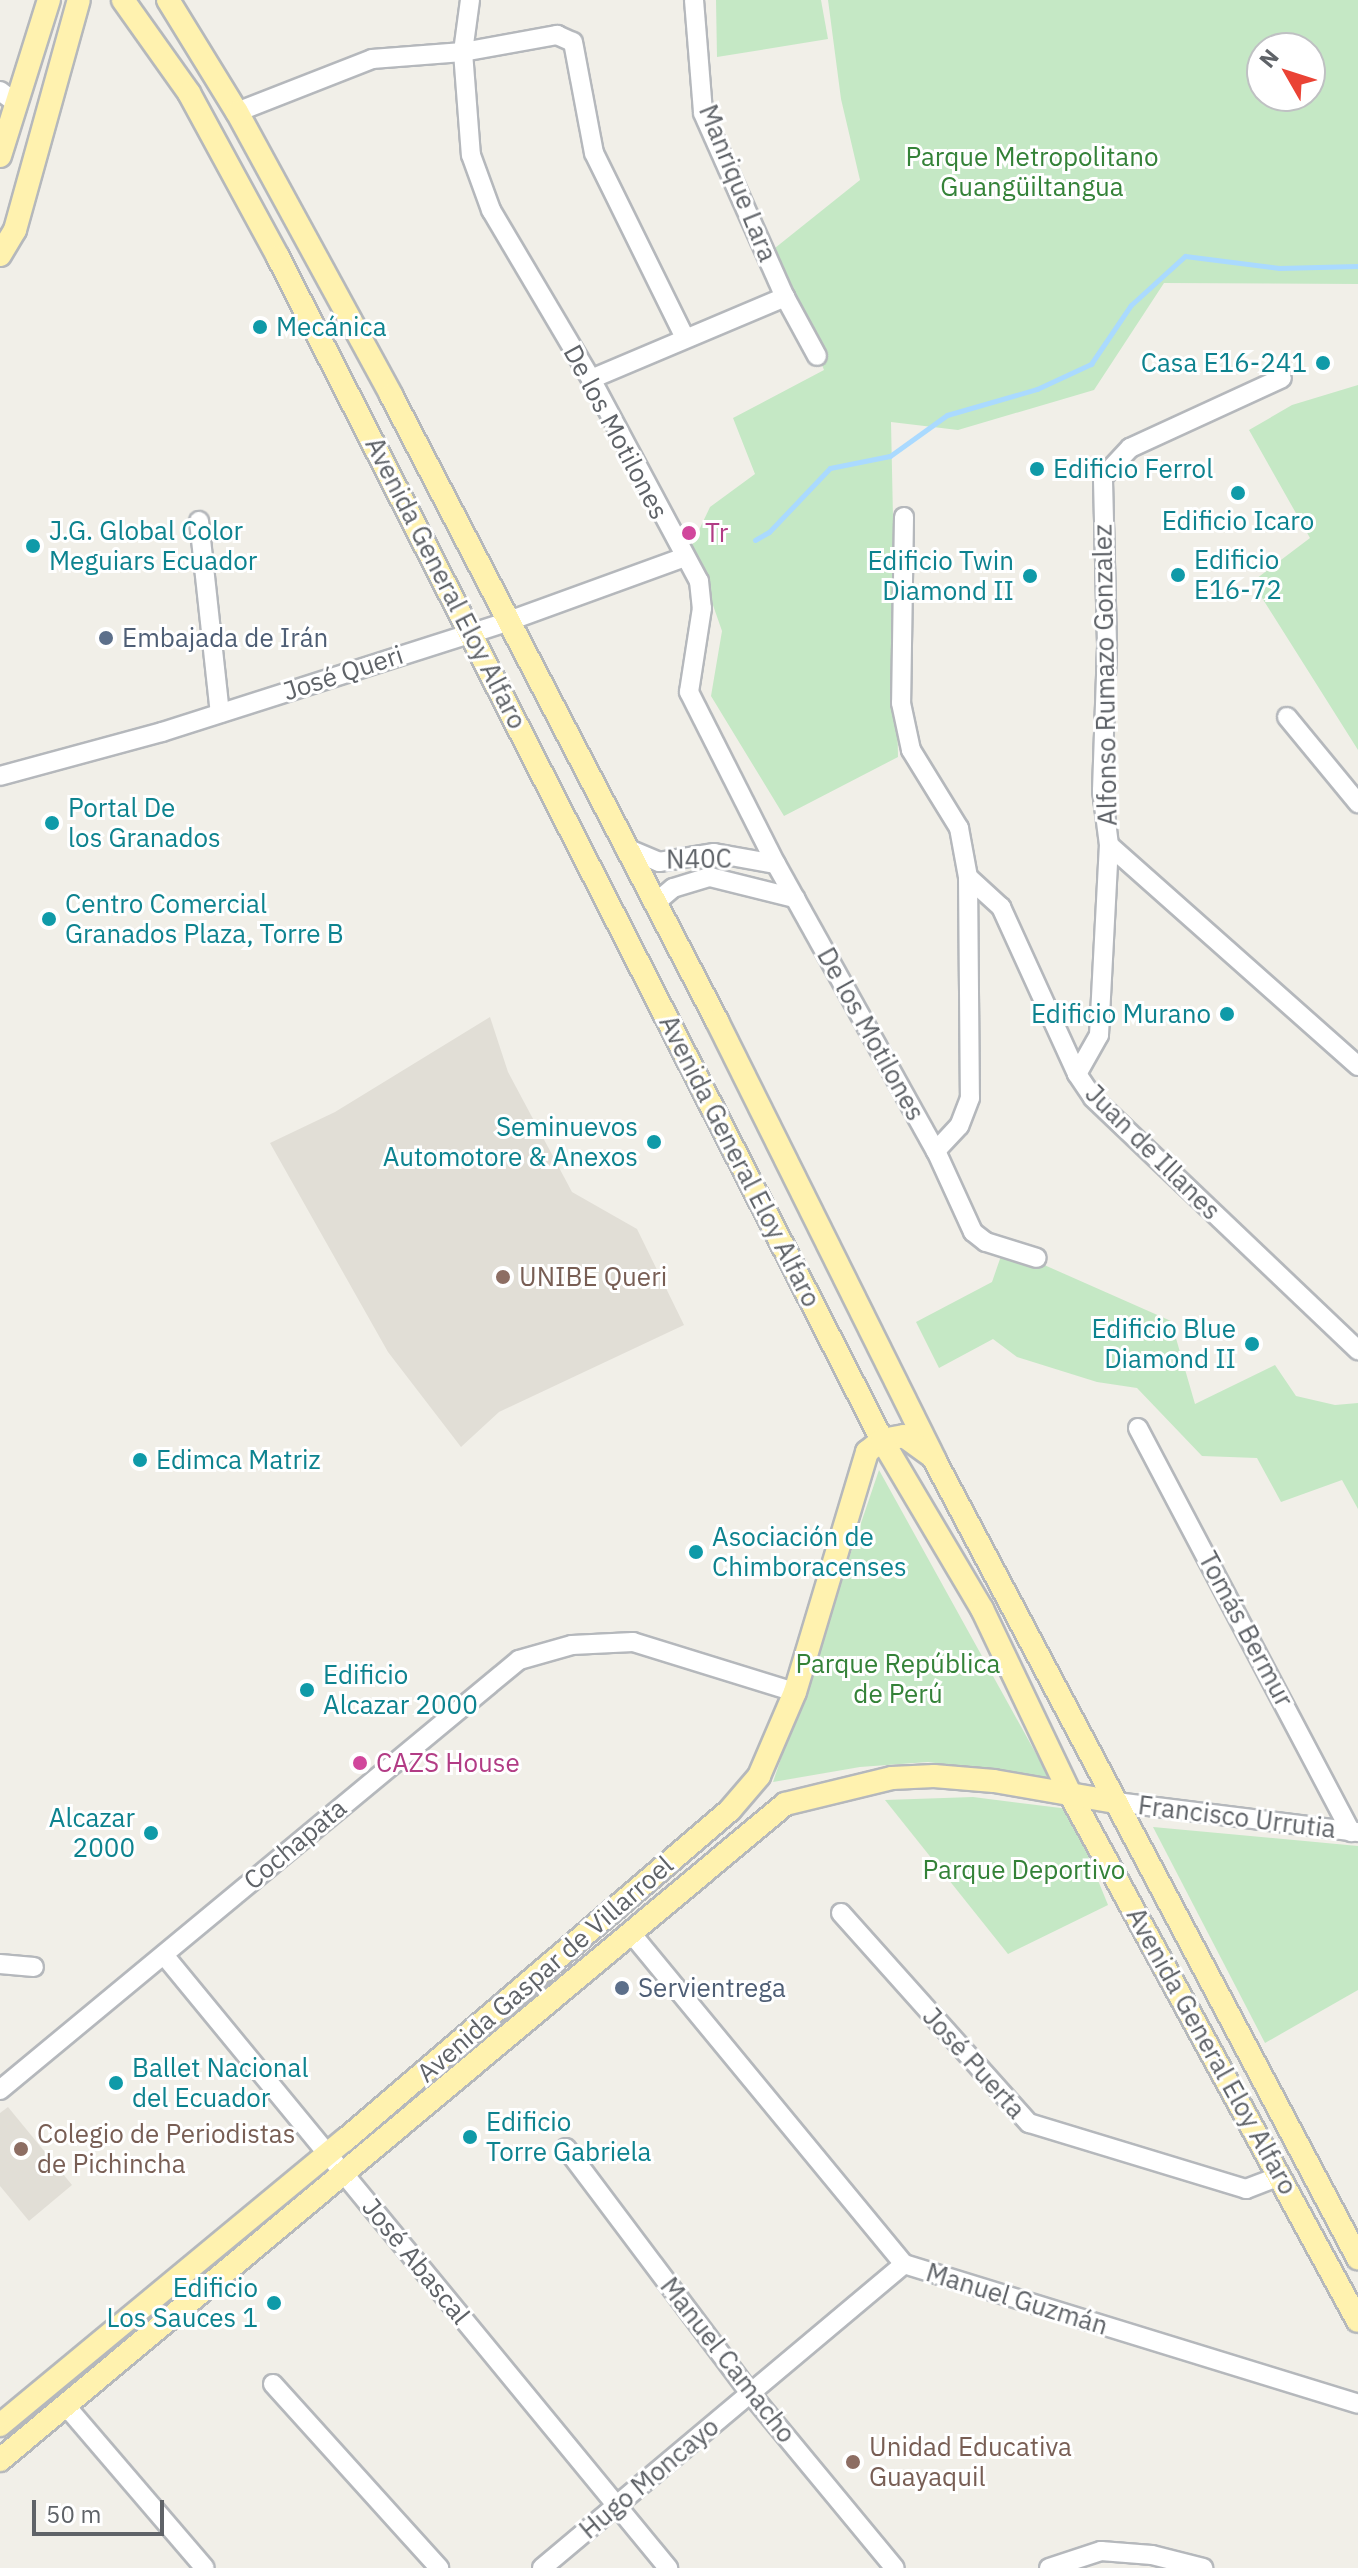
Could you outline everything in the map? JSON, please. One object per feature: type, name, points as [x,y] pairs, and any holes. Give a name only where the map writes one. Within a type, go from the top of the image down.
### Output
[{"type":"main road","name":"Avenida General Eloy Alfaro","points":[[115,0],[129,8],[189,93],[360,414],[882,1440],[982,1609],[1071,1796],[1358,2321]]},
{"type":"main road","name":"Avenida General Eloy Alfaro","points":[[171,0],[237,112],[391,395],[654,904],[934,1459],[1358,2258]]},
{"type":"main road","points":[[0,156],[8,97],[71,2]]},
{"type":"main road","points":[[0,241],[71,2]]},
{"type":"main road","points":[[0,255],[15,230],[71,2]]},
{"type":"main road","points":[[360,414],[382,419],[391,395]]},
{"type":"main road","points":[[882,1440],[904,1436],[934,1459]]},
{"type":"main road","name":"Avenida Gaspar de Villarroel","points":[[0,2425],[328,2154],[730,1810],[759,1776],[795,1692],[858,1470],[867,1452],[882,1440]]},
{"type":"main road","points":[[759,1776],[773,1799],[785,1804]]},
{"type":"main road","name":"Avenida Gaspar de Villarroel","points":[[0,2460],[785,1804],[906,1777],[994,1781],[1116,1802]]},
{"type":"main road","points":[[730,1810],[739,1815],[748,1833]]},
{"type":"street","name":"De los Motilones","points":[[470,0],[463,52],[471,155],[491,210],[591,379],[703,593],[689,692],[776,864],[936,1151],[973,1232],[986,1242],[1037,1258]]},
{"type":"street","name":"Manrique Lara","points":[[694,0],[703,113],[785,297],[817,356]]},
{"type":"street","points":[[237,112],[372,59],[463,52],[557,35],[573,42],[594,153],[685,338]]},
{"type":"street","points":[[591,379],[785,297]]},
{"type":"street","name":"Alfonso Rumazo Gonzalez","points":[[1077,1074],[1099,1035],[1109,845],[1102,790],[1107,644],[1103,477],[1130,448],[1282,378]]},
{"type":"street","points":[[904,517],[901,703],[911,750],[959,828],[968,877],[970,1098],[959,1126],[936,1151]]},
{"type":"street","points":[[199,521],[220,713]]},
{"type":"street","name":"José Queri","points":[[0,776],[220,713],[509,621],[682,558]]},
{"type":"street","points":[[1287,717],[1358,803]]},
{"type":"street","points":[[1109,845],[1358,1066]]},
{"type":"street","name":"N40C","points":[[624,847],[659,862],[714,853],[776,864]]},
{"type":"street","name":"N40C","points":[[654,904],[673,888],[710,877],[795,898]]},
{"type":"street","name":"Juan de Illanes","points":[[968,877],[1001,907],[1077,1074],[1093,1098],[1358,1350]]},
{"type":"street","name":"Tomás Bermur","points":[[1138,1428],[1354,1832]]},
{"type":"street","name":"Cochapata","points":[[7,2084],[519,1660],[572,1645],[633,1642],[795,1692]]},
{"type":"street","name":"Francisco Urrutia","points":[[1116,1802],[1354,1832]]},
{"type":"street","name":"José Puerta","points":[[841,1913],[1029,2123],[1246,2189],[1280,2176]]},
{"type":"street","name":"Manuel Guzmán","points":[[631,1933],[904,2264],[1358,2404]]},
{"type":"street","name":"José Abascal","points":[[164,1955],[668,2568]]},
{"type":"street","points":[[0,1964],[34,1967]]},
{"type":"street","points":[[0,2064],[7,2084]]},
{"type":"street","name":"Manuel Camacho","points":[[566,2148],[750,2393],[895,2568]]},
{"type":"street","name":"Hugo Moncayo","points":[[542,2568],[904,2264]]},
{"type":"street","points":[[273,2384],[439,2568]]},
{"type":"street","points":[[66,2406],[205,2568]]},
{"type":"street","points":[[1049,2568],[1101,2551],[1152,2555],[1203,2568]]},
{"type":"shaded area","name":"UNIBE Queri","points":[[490,1017],[508,1072],[572,1192],[637,1229],[684,1325],[499,1412],[461,1447],[388,1352],[270,1143],[335,1112]]},
{"type":"shaded area","name":"Colegio de Periodistas de Pichincha","points":[[8,2107],[72,2185],[29,2221],[0,2186],[0,2113]]},
{"type":"green space","points":[[716,0],[821,0],[828,39],[717,57]]},
{"type":"green space","name":"Parque Metropolitano Guangüiltangua","points":[[828,0],[1358,0],[1358,284],[1164,283],[1094,390],[958,430],[891,422],[898,757],[784,816],[711,696],[722,631],[692,545],[710,507],[755,474],[733,418],[824,370],[775,248],[860,180],[841,99]]},
{"type":"green space","points":[[1358,385],[1358,750],[1252,582],[1310,538],[1249,430],[1292,405]]},
{"type":"green space","points":[[1001,1256],[1042,1264],[1171,1321],[1195,1404],[1275,1365],[1296,1396],[1335,1405],[1358,1403],[1358,1509],[1342,1480],[1281,1502],[1257,1458],[1202,1456],[1137,1388],[1097,1382],[1017,1357],[993,1339],[939,1368],[916,1322],[992,1282]]},
{"type":"green space","name":"Parque República de Perú","points":[[879,1470],[1050,1779],[928,1762],[860,1767],[773,1782]]},
{"type":"green space","name":"Parque Deportivo","points":[[973,1797],[1069,1809],[1108,1905],[1008,1954],[885,1800]]},
{"type":"green space","points":[[1153,1827],[1358,1846],[1358,1990],[1265,2043]]},
{"type":"waterway","points":[[755,540],[769,532],[830,468],[890,456],[947,415],[1037,389],[1091,364],[1131,305],[1185,256],[1279,268],[1358,266]]},
{"type":"place","name":"Mecánica","points":[[260,327]]},
{"type":"place","name":"Casa E16-241","points":[[1323,363]]},
{"type":"place","name":"Edificio Ferrol","points":[[1037,469]]},
{"type":"place","name":"Edificio Icaro","points":[[1238,493]]},
{"type":"place","name":"Tr","points":[[689,533]]},
{"type":"place","name":"J.G. Global Color Meguiars Ecuador","points":[[33,546]]},
{"type":"place","name":"Edificio E16-72","points":[[1178,575]]},
{"type":"place","name":"Edificio Twin Diamond II","points":[[1030,576]]},
{"type":"place","name":"Embajada de Irán","points":[[106,638]]},
{"type":"place","name":"Portal De los Granados","points":[[52,823]]},
{"type":"place","name":"Centro Comercial Granados Plaza, Torre B","points":[[49,919]]},
{"type":"place","name":"Edificio Murano","points":[[1227,1014]]},
{"type":"place","name":"Seminuevos Automotore & Anexos","points":[[654,1142]]},
{"type":"place","name":"UNIBE Queri","points":[[503,1277]]},
{"type":"place","name":"Edificio Blue Diamond II","points":[[1252,1344]]},
{"type":"place","name":"Edimca Matriz","points":[[140,1460]]},
{"type":"place","name":"Asociación de Chimboracenses","points":[[696,1552]]},
{"type":"place","name":"Edificio Alcazar 2000","points":[[307,1690]]},
{"type":"place","name":"CAZS House","points":[[360,1763]]},
{"type":"place","name":"Alcazar 2000","points":[[151,1833]]},
{"type":"place","name":"Servientrega","points":[[622,1988]]},
{"type":"place","name":"Ballet Nacional del Ecuador","points":[[116,2083]]},
{"type":"place","name":"Edificio Torre Gabriela","points":[[470,2137]]},
{"type":"place","name":"Colegio de Periodistas de Pichincha","points":[[21,2149]]},
{"type":"place","name":"Edificio Los Sauces 1","points":[[274,2303]]},
{"type":"place","name":"Unidad Educativa Guayaquil","points":[[853,2462]]}]
